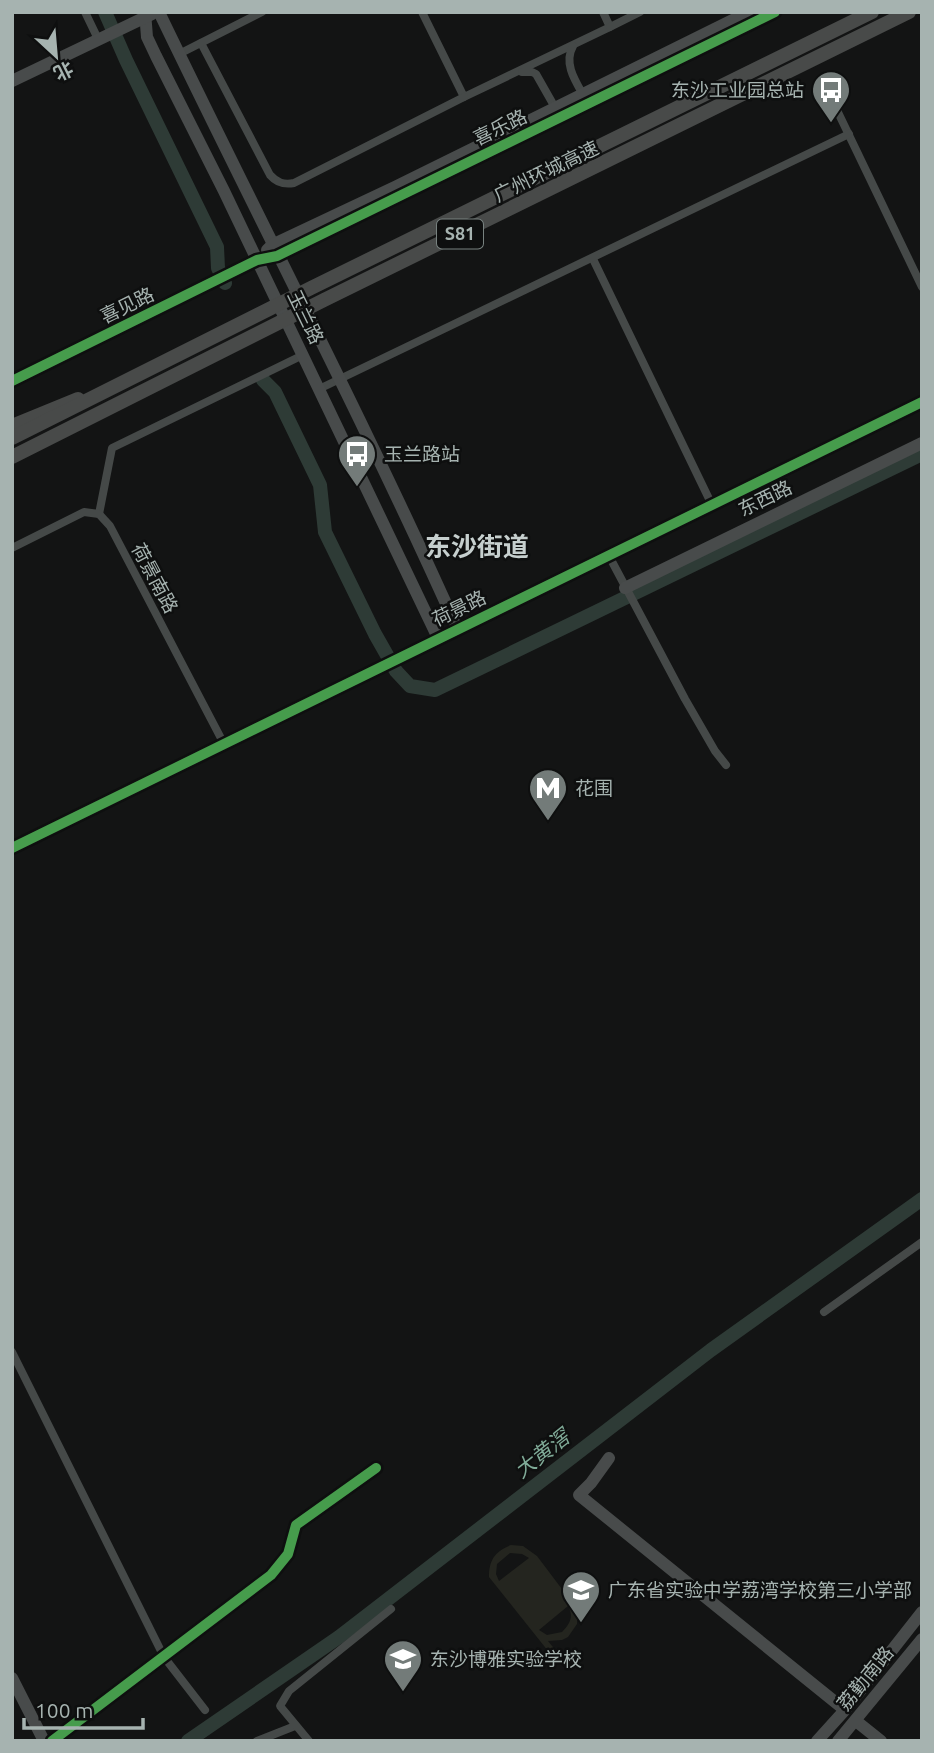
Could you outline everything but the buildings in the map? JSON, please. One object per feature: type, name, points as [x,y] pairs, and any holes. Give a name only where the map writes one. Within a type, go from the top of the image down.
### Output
[{"type":"highway","name":"广州环城高速","points":[[12,438],[872,12]]},
{"type":"highway","name":"广州环城高速","points":[[12,458],[324,300],[909,12]]},
{"type":"highway","points":[[12,426],[179,356]]},
{"type":"street","points":[[85,12],[100,38]]},
{"type":"street","points":[[156,56],[201,43],[262,12]]},
{"type":"street","points":[[422,12],[464,97]]},
{"type":"street","points":[[603,12],[610,27]]},
{"type":"street","points":[[201,43],[270,175],[285,185],[294,183],[640,12]]},
{"type":"street","name":"喜乐路","points":[[257,260],[558,113],[750,12]]},
{"type":"street","name":"喜乐路","points":[[585,99],[775,12]]},
{"type":"street","points":[[12,81],[153,13]]},
{"type":"street","name":"玉兰路","points":[[153,13],[177,50],[340,379],[414,530],[457,628]]},
{"type":"street","name":"玉兰路","points":[[153,13],[147,37],[438,638]]},
{"type":"street","points":[[583,40],[572,47],[568,63],[585,99]]},
{"type":"street","points":[[512,74],[536,74],[558,113]]},
{"type":"street","points":[[822,79],[922,287]]},
{"type":"street","points":[[319,390],[849,134]]},
{"type":"street","points":[[593,259],[712,505]]},
{"type":"street","name":"喜见路","points":[[12,381],[257,260]]},
{"type":"street","points":[[12,548],[84,512],[99,514],[112,449],[303,355]]},
{"type":"street","name":"荷景路","points":[[12,848],[922,402]]},
{"type":"street","name":"东西路","points":[[625,588],[922,443]]},
{"type":"street","name":"荷景南路","points":[[99,514],[110,526],[224,744]]},
{"type":"street","points":[[608,554],[702,729],[726,765]]},
{"type":"street","points":[[824,1312],[922,1242]]},
{"type":"street","points":[[12,1352],[164,1657],[205,1710]]},
{"type":"street","points":[[609,1458],[579,1495],[845,1710]]},
{"type":"street","points":[[52,1741],[271,1575],[288,1554],[296,1525],[376,1468]]},
{"type":"street","points":[[309,1741],[280,1706],[289,1690],[391,1609]]},
{"type":"street","name":"荔勤南路","points":[[817,1741],[845,1710],[922,1612]]},
{"type":"street","name":"荔勤南路","points":[[838,1741],[922,1639]]},
{"type":"street","points":[[12,1678],[44,1741]]},
{"type":"street","points":[[856,1721],[881,1741]]},
{"type":"street","points":[[257,1741],[295,1726]]},
{"type":"shaded area","points":[[523,1546],[537,1556],[577,1609],[577,1624],[568,1637],[548,1641],[561,1657],[556,1661],[489,1577],[494,1557],[505,1547]],"holes":[[[510,1553],[529,1558],[499,1581],[496,1574],[497,1564]],[[568,1606],[570,1620],[562,1632],[547,1635],[539,1630]]]},
{"type":"waterway","points":[[105,12],[217,247],[218,268],[225,283]]},
{"type":"waterway","points":[[263,380],[275,392],[320,485],[325,532],[375,634],[396,671],[410,686],[435,690],[922,454]]},
{"type":"waterway","name":"大黄滘","points":[[188,1741],[339,1637],[711,1350],[922,1199]]},
{"type":"cycle path","points":[[12,381],[257,260],[277,256],[775,12]]},
{"type":"cycle path","points":[[12,848],[922,402]]},
{"type":"cycle path","points":[[52,1741],[271,1575],[288,1554],[296,1525],[376,1468]]},
{"type":"place","name":"东沙工业园总站","points":[[831,124]]},
{"type":"place","name":"玉兰路站","points":[[357,488]]},
{"type":"place","name":"花围","points":[[548,822]]},
{"type":"place","name":"广东省实验中学荔湾学校第三小学部","points":[[581,1624]]},
{"type":"place","name":"东沙博雅实验学校","points":[[403,1693]]},
{"type":"district","name":"东沙街道","points":[[477,547]]}]
